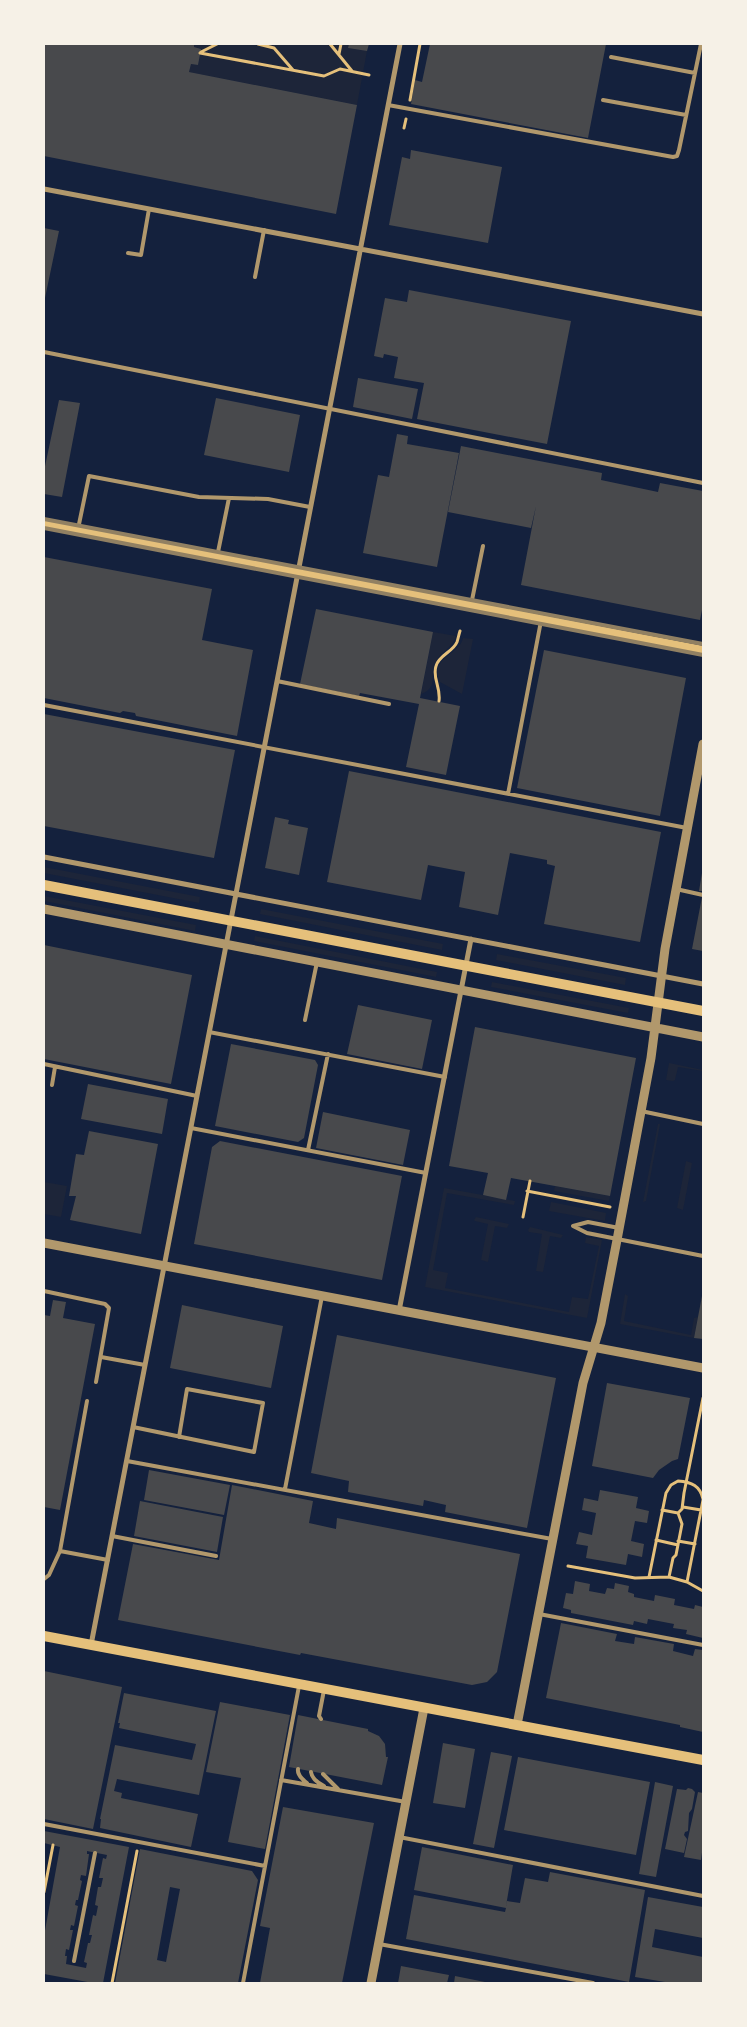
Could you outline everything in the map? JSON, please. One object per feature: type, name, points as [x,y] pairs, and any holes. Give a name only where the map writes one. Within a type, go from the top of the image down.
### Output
[{"type":"main road","points":[[44,524],[703,651]]},
{"type":"main road","points":[[44,885],[703,1011]]},
{"type":"main road","points":[[44,1636],[703,1760]]},
{"type":"street","points":[[91,1645],[400,44]]},
{"type":"street","points":[[44,189],[703,314]]},
{"type":"street","points":[[517,1725],[583,1383],[601,1322],[617,1240],[656,1028],[676,889],[703,744]]},
{"type":"street","points":[[44,857],[703,984]]},
{"type":"street","points":[[44,909],[703,1037]]},
{"type":"street","points":[[400,1311],[471,939]]},
{"type":"street","points":[[44,1243],[703,1368]]},
{"type":"street","points":[[371,1983],[424,1708]]},
{"type":"lane","points":[[388,105],[586,143],[590,142],[673,157],[679,153],[701,44]]},
{"type":"lane","points":[[611,57],[695,73]]},
{"type":"lane","points":[[603,100],[686,115]]},
{"type":"lane","points":[[128,252],[141,255],[150,209]]},
{"type":"lane","points":[[255,277],[264,230]]},
{"type":"lane","points":[[44,352],[703,483]]},
{"type":"lane","points":[[78,530],[89,476],[190,496],[268,499],[310,507]]},
{"type":"lane","points":[[217,557],[229,498]]},
{"type":"lane","points":[[471,606],[482,546]]},
{"type":"lane","points":[[508,794],[541,619]]},
{"type":"lane","points":[[277,681],[389,704]]},
{"type":"lane","points":[[44,705],[688,828]]},
{"type":"lane","points":[[676,889],[703,894]]},
{"type":"lane","points":[[305,1020],[316,962]]},
{"type":"lane","points":[[209,1032],[445,1077]]},
{"type":"lane","points":[[308,1150],[328,1054]]},
{"type":"lane","points":[[44,1064],[197,1096]]},
{"type":"lane","points":[[52,1085],[55,1067]]},
{"type":"lane","points":[[641,1112],[703,1124]]},
{"type":"lane","points":[[191,1128],[426,1173]]},
{"type":"lane","points":[[619,1228],[588,1222],[573,1226],[587,1233],[617,1240],[703,1256]]},
{"type":"lane","points":[[44,1291],[105,1304],[109,1308],[96,1382]]},
{"type":"lane","points":[[285,1489],[322,1296]]},
{"type":"lane","points":[[101,1357],[145,1366]]},
{"type":"lane","points":[[133,1427],[179,1437],[254,1452],[263,1403],[187,1389],[179,1437]]},
{"type":"lane","points":[[44,1579],[49,1576],[60,1551],[87,1401]]},
{"type":"lane","points":[[127,1461],[553,1539]]},
{"type":"lane","points":[[112,1536],[216,1556]]},
{"type":"lane","points":[[60,1551],[108,1560]]},
{"type":"lane","points":[[538,1614],[703,1645]]},
{"type":"lane","points":[[243,1983],[300,1684]]},
{"type":"lane","points":[[319,1718],[324,1689]]},
{"type":"lane","points":[[298,1769],[302,1779],[309,1785]]},
{"type":"lane","points":[[311,1772],[318,1783],[329,1788]]},
{"type":"lane","points":[[323,1774],[339,1790]]},
{"type":"lane","points":[[281,1780],[406,1802]]},
{"type":"lane","points":[[44,1824],[265,1866]]},
{"type":"lane","points":[[97,1841],[98,1834]]},
{"type":"lane","points":[[399,1837],[703,1896]]},
{"type":"lane","points":[[74,1961],[95,1853]]},
{"type":"lane","points":[[379,1944],[593,1983]]},
{"type":"path","points":[[217,44],[200,53],[324,76],[340,69],[369,75]]},
{"type":"path","points":[[258,44],[274,48],[293,70]]},
{"type":"path","points":[[330,44],[352,72]]},
{"type":"path","points":[[339,55],[341,44]]},
{"type":"path","points":[[404,128],[420,44]]},
{"type":"path","points":[[438,701],[440,691],[436,680],[436,665],[441,657],[456,644],[460,631]]},
{"type":"path","points":[[523,1217],[530,1181]]},
{"type":"path","points":[[527,1191],[608,1207]]},
{"type":"path","points":[[678,1513],[683,1507],[686,1481],[702,1398]]},
{"type":"path","points":[[649,1576],[666,1493],[671,1484],[678,1481],[686,1481],[696,1485],[701,1491],[703,1500],[687,1582]]},
{"type":"path","points":[[683,1507],[701,1510]]},
{"type":"path","points":[[662,1510],[678,1513]]},
{"type":"path","points":[[669,1577],[673,1558],[676,1555],[682,1524],[678,1513]]},
{"type":"path","points":[[656,1540],[694,1544]]},
{"type":"path","points":[[568,1566],[635,1578],[649,1576],[669,1577],[687,1582],[703,1591]]},
{"type":"path","points":[[112,1983],[139,1842]]},
{"type":"path","points":[[44,1892],[52,1845]]},
{"type":"shaded area","points":[[194,44],[349,44],[349,48],[367,51],[357,105],[189,72],[191,64],[198,65],[201,49],[194,47]]},
{"type":"shaded area","points":[[433,632],[456,636],[436,661],[430,688],[421,694]]},
{"type":"shaded area","points":[[463,638],[473,639],[462,694],[440,682],[438,667],[456,649]]},
{"type":"shaded area","points":[[44,867],[200,897],[199,903],[44,873]]},
{"type":"shaded area","points":[[44,896],[196,925],[195,931],[44,901]]},
{"type":"shaded area","points":[[261,909],[443,944],[442,950],[260,914]]},
{"type":"shaded area","points":[[255,936],[437,972],[436,977],[254,941]]},
{"type":"shaded area","points":[[497,954],[626,978],[625,985],[496,960]]},
{"type":"shaded area","points":[[492,982],[629,1008],[628,1013],[491,987]]},
{"type":"shaded area","points":[[669,1063],[703,1071],[678,1067],[675,1080],[666,1080]]},
{"type":"shaded area","points":[[658,1124],[660,1124],[646,1201],[643,1202]]},
{"type":"shaded area","points":[[686,1161],[692,1163],[683,1210],[677,1208]]},
{"type":"shaded area","points":[[44,1182],[67,1186],[61,1217],[44,1214]]},
{"type":"shaded area","points":[[555,1186],[610,1196],[609,1201],[554,1191]]},
{"type":"shaded area","points":[[444,1188],[515,1201],[514,1205],[447,1193],[433,1270],[448,1273],[445,1288],[569,1312],[572,1297],[588,1299],[599,1246],[585,1243],[586,1237],[602,1240],[587,1318],[425,1287]]},
{"type":"shaded area","points":[[551,1202],[606,1213],[605,1221],[549,1211]]},
{"type":"shaded area","points":[[476,1217],[509,1224],[507,1228],[495,1226],[488,1262],[481,1260],[488,1224],[475,1221]]},
{"type":"shaded area","points":[[530,1227],[563,1235],[561,1238],[550,1236],[543,1272],[536,1271],[542,1234],[529,1232]]},
{"type":"shaded area","points":[[625,1294],[628,1296],[624,1321],[691,1335],[694,1318],[698,1317],[694,1338],[620,1324]]},
{"type":"building","points":[[44,44],[194,44],[194,47],[201,49],[198,65],[191,64],[189,72],[357,105],[336,214],[44,156]]},
{"type":"building","points":[[349,44],[369,44],[367,51],[348,48]]},
{"type":"building","points":[[430,44],[606,44],[588,138],[411,104],[415,80],[422,82]]},
{"type":"building","points":[[411,150],[502,167],[488,243],[389,225],[402,157],[410,159]]},
{"type":"building","points":[[44,228],[59,231],[45,298],[44,298]]},
{"type":"building","points":[[409,290],[571,321],[547,444],[417,419],[424,383],[394,378],[398,357],[384,354],[383,358],[374,356],[385,298],[407,302]]},
{"type":"building","points":[[358,378],[418,389],[412,419],[353,407]]},
{"type":"building","points":[[216,398],[300,415],[289,472],[204,455]]},
{"type":"building","points":[[59,400],[80,403],[62,497],[44,494],[44,471]]},
{"type":"building","points":[[397,434],[408,436],[407,444],[459,453],[437,567],[363,553],[378,475],[389,477]]},
{"type":"building","points":[[461,446],[602,473],[601,480],[658,492],[660,483],[703,491],[703,605],[700,620],[521,585],[536,506],[531,528],[448,512]]},
{"type":"building","points":[[44,557],[212,589],[202,640],[253,650],[237,736],[136,716],[135,713],[123,711],[120,713],[44,698]]},
{"type":"building","points":[[316,609],[433,632],[420,698],[460,706],[446,775],[406,767],[419,704],[360,693],[359,696],[300,684]]},
{"type":"building","points":[[544,650],[686,678],[660,816],[517,788]]},
{"type":"building","points":[[44,714],[235,750],[214,858],[44,826]]},
{"type":"building","points":[[349,771],[661,832],[640,942],[544,924],[555,866],[547,864],[547,860],[510,853],[498,915],[459,907],[465,872],[428,865],[421,900],[327,882]]},
{"type":"building","points":[[275,817],[289,820],[288,824],[308,828],[299,875],[265,868]]},
{"type":"building","points":[[702,873],[703,891],[699,891]]},
{"type":"building","points":[[703,898],[703,951],[692,949]]},
{"type":"building","points":[[44,945],[192,975],[171,1084],[44,1059]]},
{"type":"building","points":[[358,1005],[432,1020],[422,1069],[347,1054]]},
{"type":"building","points":[[475,1027],[636,1058],[610,1196],[511,1178],[506,1200],[483,1195],[488,1173],[449,1166]]},
{"type":"building","points":[[231,1044],[315,1060],[318,1065],[304,1138],[298,1142],[215,1126]]},
{"type":"building","points":[[88,1084],[168,1099],[162,1134],[81,1119]]},
{"type":"building","points":[[323,1112],[410,1130],[403,1165],[316,1148]]},
{"type":"building","points":[[89,1131],[158,1144],[141,1234],[70,1220],[76,1196],[69,1196],[76,1154],[84,1155]]},
{"type":"building","points":[[220,1141],[402,1176],[382,1280],[194,1244],[212,1147]]},
{"type":"building","points":[[703,1296],[703,1339],[694,1338]]},
{"type":"building","points":[[53,1300],[66,1302],[63,1318],[95,1324],[60,1510],[44,1507],[44,1315],[50,1316]]},
{"type":"building","points":[[182,1305],[283,1326],[271,1388],[170,1368]]},
{"type":"building","points":[[337,1335],[556,1378],[527,1528],[445,1512],[446,1505],[424,1500],[423,1506],[348,1492],[349,1481],[311,1473]]},
{"type":"building","points":[[607,1383],[690,1398],[678,1459],[659,1470],[653,1478],[592,1466]]},
{"type":"building","points":[[149,1470],[230,1485],[224,1515],[144,1500]]},
{"type":"building","points":[[232,1485],[313,1501],[309,1523],[336,1529],[337,1518],[520,1554],[497,1672],[487,1682],[472,1685],[301,1653],[300,1655],[118,1620],[133,1544],[219,1560]]},
{"type":"building","points":[[600,1490],[638,1497],[636,1508],[649,1511],[647,1523],[635,1521],[631,1541],[644,1544],[642,1557],[628,1554],[626,1565],[586,1558],[588,1546],[576,1544],[579,1532],[592,1535],[596,1513],[582,1510],[584,1498],[598,1501]]},
{"type":"building","points":[[140,1501],[223,1517],[217,1552],[134,1536]]},
{"type":"building","points":[[575,1581],[590,1584],[589,1591],[605,1594],[607,1588],[614,1589],[615,1583],[629,1586],[628,1592],[634,1594],[634,1597],[654,1601],[655,1595],[675,1599],[674,1605],[694,1609],[695,1605],[703,1607],[703,1638],[686,1634],[687,1630],[673,1628],[674,1624],[648,1619],[647,1624],[634,1621],[633,1625],[571,1613],[571,1610],[563,1608],[566,1593],[573,1594]]},
{"type":"building","points":[[561,1623],[617,1634],[615,1641],[634,1644],[635,1637],[674,1644],[673,1651],[693,1656],[695,1649],[703,1650],[703,1732],[680,1727],[680,1725],[546,1698]]},
{"type":"building","points":[[44,1671],[122,1687],[93,1829],[44,1819]]},
{"type":"building","points":[[124,1693],[216,1711],[199,1795],[117,1779],[114,1791],[122,1793],[121,1798],[198,1814],[191,1847],[100,1828],[100,1819],[115,1745],[192,1760],[196,1744],[119,1728],[120,1723],[118,1723]]},
{"type":"building","points":[[220,1702],[290,1715],[265,1849],[228,1842],[241,1778],[206,1772]]},
{"type":"building","points":[[298,1715],[368,1729],[368,1731],[379,1736],[385,1744],[386,1757],[388,1757],[382,1785],[289,1767]]},
{"type":"building","points":[[443,1743],[475,1749],[465,1808],[433,1803]]},
{"type":"building","points":[[491,1752],[512,1756],[494,1848],[473,1844]]},
{"type":"building","points":[[518,1757],[650,1782],[636,1855],[504,1830]]},
{"type":"building","points":[[655,1782],[673,1786],[656,1877],[639,1874]]},
{"type":"building","points":[[688,1788],[695,1792],[692,1809],[689,1813],[688,1831],[684,1835],[687,1839],[684,1853],[665,1849],[677,1789],[686,1790]]},
{"type":"building","points":[[698,1792],[703,1793],[703,1845],[701,1860],[684,1857]]},
{"type":"building","points":[[283,1807],[374,1823],[342,1983],[260,1983],[270,1928],[260,1926]]},
{"type":"building","points":[[44,1831],[129,1847],[103,1983],[93,1983],[44,1974],[44,1936],[60,1847],[44,1843]],"holes":[[[87,1851],[107,1855],[106,1859],[103,1858],[99,1878],[103,1878],[101,1887],[98,1887],[95,1905],[98,1906],[96,1916],[93,1915],[89,1935],[92,1935],[90,1943],[88,1943],[84,1962],[87,1963],[86,1968],[66,1964],[66,1949],[69,1950],[73,1930],[70,1930],[71,1925],[74,1926],[78,1906],[75,1905],[82,1881],[80,1880],[81,1875],[86,1876],[89,1854],[87,1854]]]},
{"type":"building","points":[[422,1847],[513,1865],[506,1906],[507,1901],[520,1903],[525,1878],[548,1882],[550,1872],[645,1890],[629,1982],[406,1939],[414,1895],[505,1912],[506,1908],[414,1890]]},
{"type":"building","points":[[140,1849],[252,1871],[258,1880],[238,1983],[115,1983]],"holes":[[[170,1887],[180,1889],[166,1962],[157,1960]]]},
{"type":"building","points":[[648,1897],[703,1907],[703,1938],[655,1929],[652,1947],[703,1957],[703,1983],[671,1983],[635,1977]]},
{"type":"building","points":[[401,1966],[449,1975],[447,1983],[398,1983]]},
{"type":"building","points":[[455,1976],[485,1982],[485,1983],[454,1983]]},
{"type":"railway","points":[[44,519],[703,644]]},
{"type":"railway","points":[[44,528],[703,655]]}]
